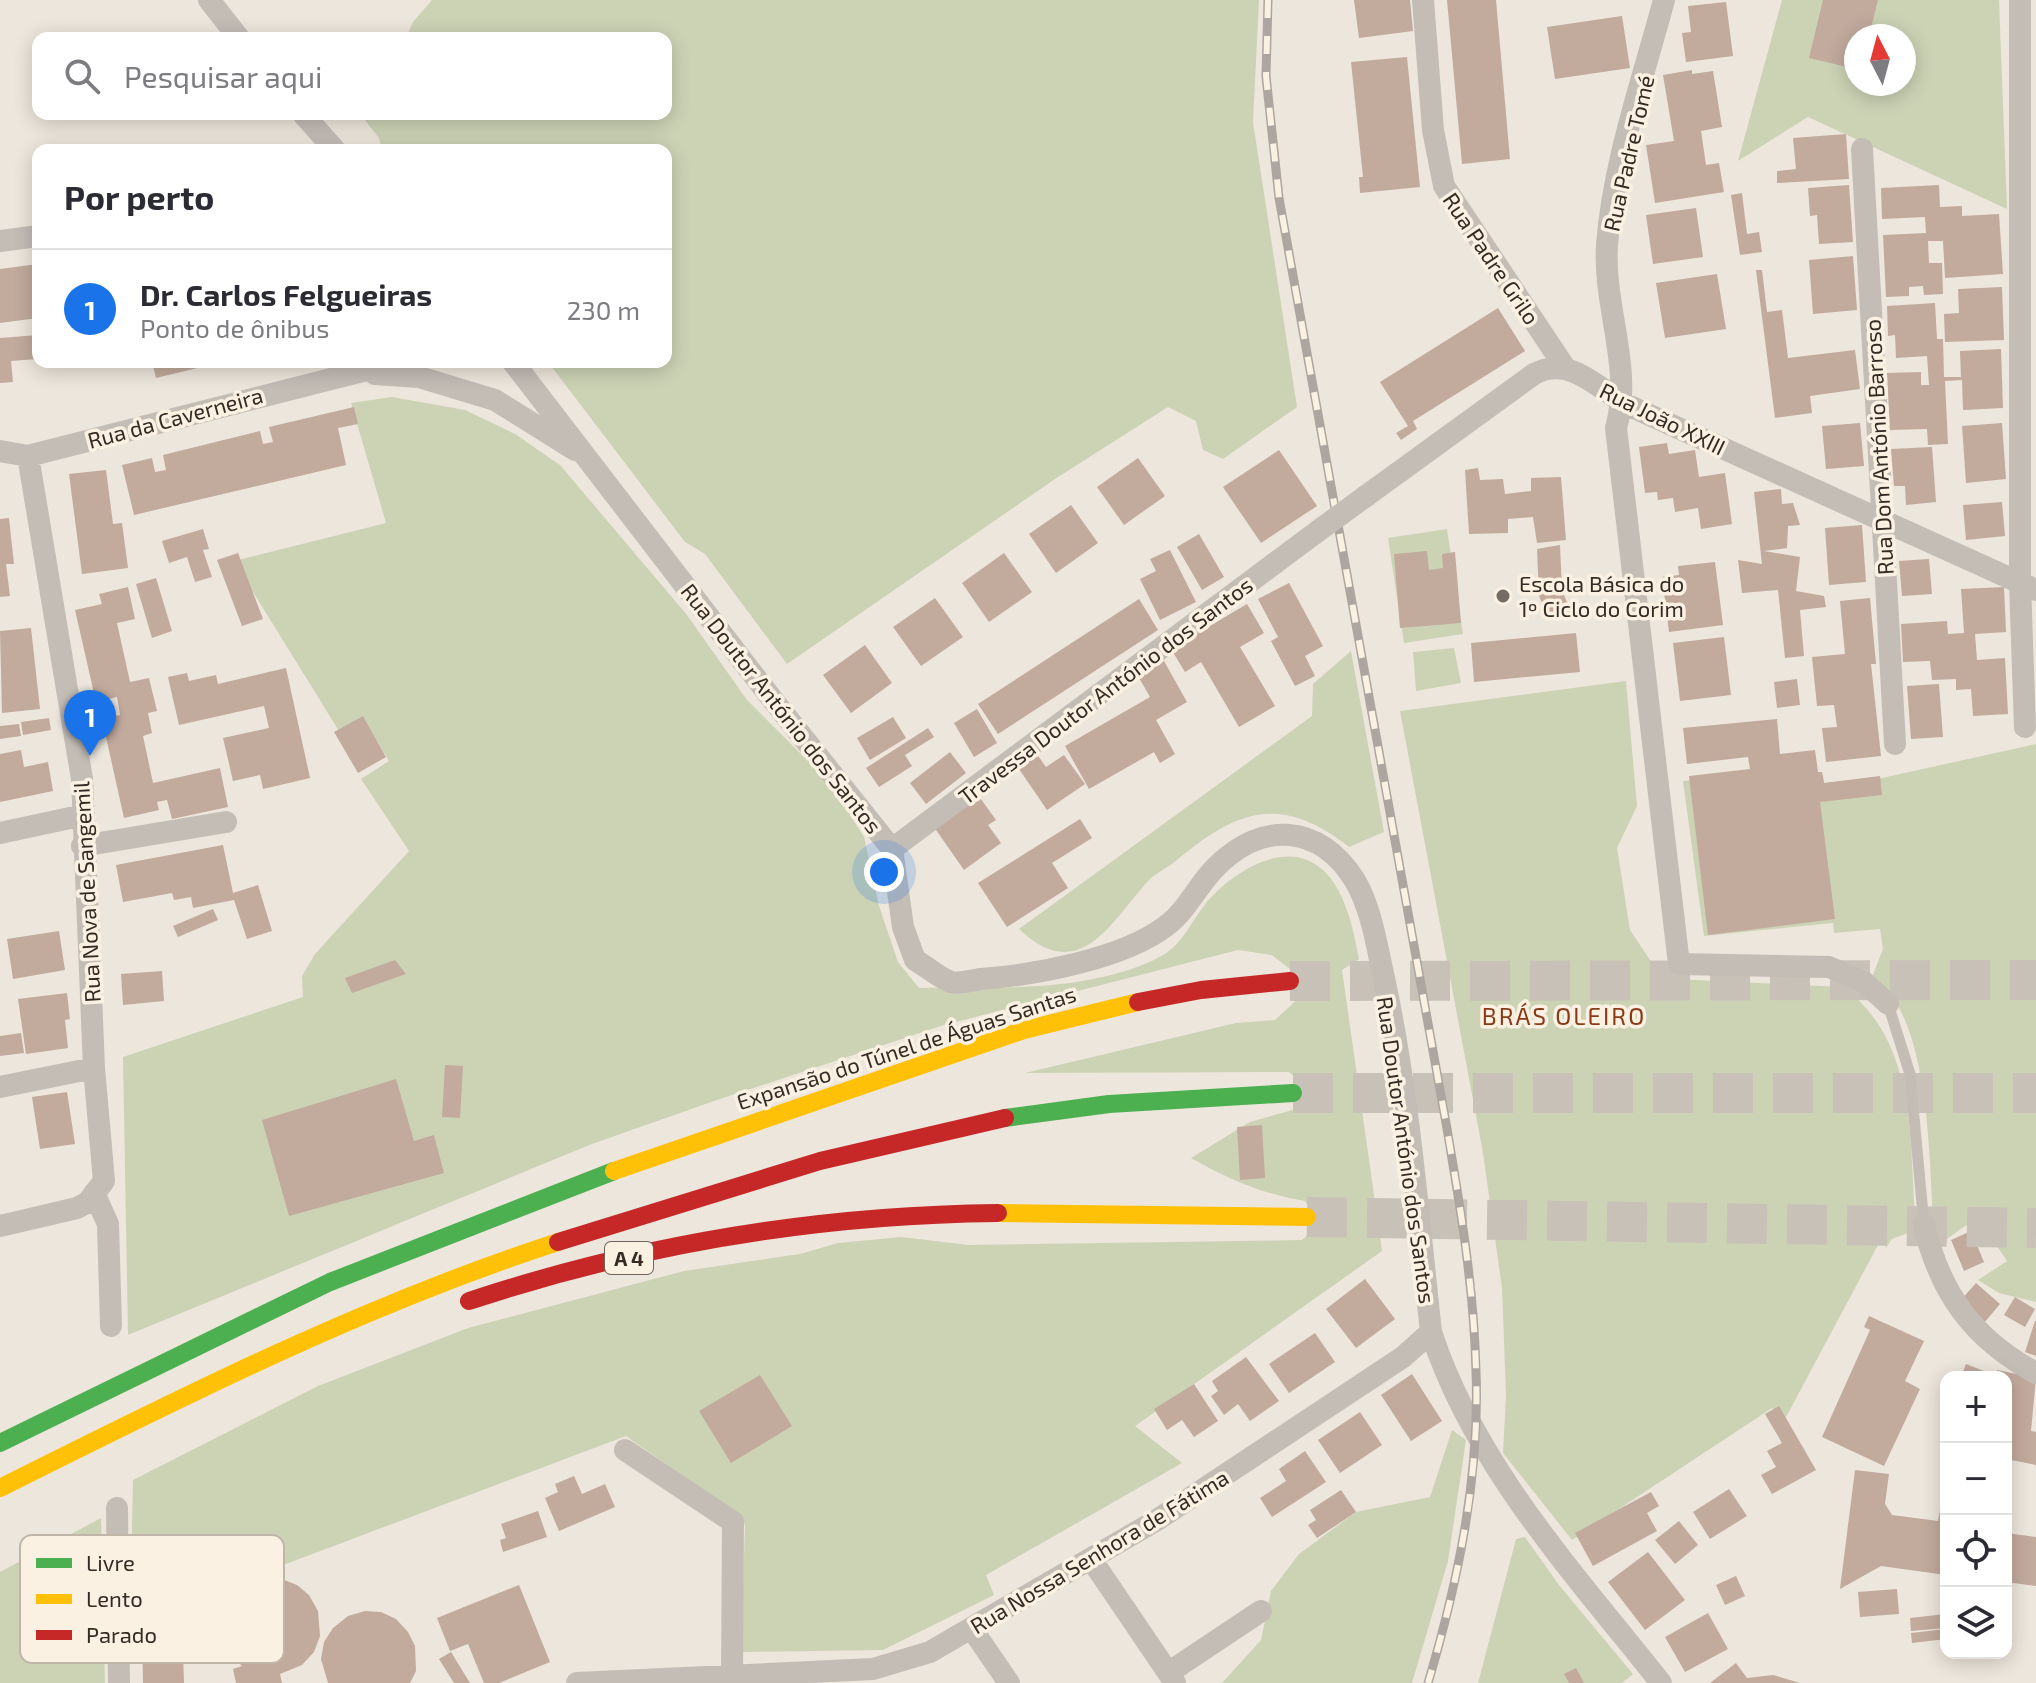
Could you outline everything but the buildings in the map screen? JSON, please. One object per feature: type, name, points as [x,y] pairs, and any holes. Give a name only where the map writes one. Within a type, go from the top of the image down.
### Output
[{"type":"highway","name":"Expansão do Túnel de Águas Santas","points":[[0,1443],[330,1282],[574,1186],[941,1057],[1095,1011],[1201,990],[1290,981]]},
{"type":"highway","name":"A 4","points":[[0,1488],[246,1366],[382,1306],[537,1248],[731,1187],[872,1147],[1002,1118],[1155,1099],[1293,1093]]},
{"type":"highway","name":"A 4","points":[[453,1307],[509,1287],[645,1254],[780,1228],[924,1215],[1307,1217]]},
{"type":"street","points":[[209,0],[234,32]]},
{"type":"street","name":"Rua Padre Grilo","points":[[1423,0],[1433,130],[1444,186],[1564,366]]},
{"type":"street","name":"Rua Padre Tomé","points":[[1664,0],[1631,127],[1607,244],[1607,272],[1623,403],[1616,428],[1679,964],[1829,967],[1864,982],[1888,1004]]},
{"type":"street","points":[[2020,0],[2028,98],[2025,206],[2028,586],[2025,727]]},
{"type":"street","points":[[307,120],[323,144]]},
{"type":"street","name":"Rua Dom António Barroso","points":[[1862,149],[1895,744]]},
{"type":"street","points":[[0,241],[32,237]]},
{"type":"street","name":"Rua João XXIII","points":[[1564,366],[1623,403],[2028,586]]},
{"type":"street","name":"Travessa Doutor António dos Santos","points":[[892,849],[1534,374],[1546,367],[1564,366]]},
{"type":"street","name":"Rua da Caverneira","points":[[0,451],[28,456],[369,368]]},
{"type":"street","name":"Rua Doutor António dos Santos","points":[[518,368],[769,695],[892,849],[903,927],[915,960],[952,982],[1043,973],[1131,943],[1166,926],[1215,867],[1233,851],[1261,837],[1286,833],[1311,839],[1336,857],[1355,880],[1376,941],[1390,1006],[1405,1101],[1431,1332],[1442,1366],[1517,1502],[1661,1683]]},
{"type":"street","name":"Rua da Caverneira","points":[[350,372],[419,377],[495,400],[589,458]]},
{"type":"street","name":"Rua Nova de Sangemil","points":[[28,456],[82,779],[82,846],[94,1068],[104,1181],[94,1193]]},
{"type":"street","points":[[0,833],[84,815]]},
{"type":"street","points":[[82,846],[226,822]]},
{"type":"street","points":[[0,1087],[94,1068]]},
{"type":"street","points":[[0,1226],[77,1208],[94,1193],[108,1224],[111,1326]]},
{"type":"street","points":[[1924,1225],[1933,1265],[1958,1308],[1989,1343],[2036,1373]]},
{"type":"street","name":"Rua Nossa Senhora de Fátima","points":[[577,1683],[893,1666],[930,1652],[1091,1559],[1390,1366],[1431,1332]]},
{"type":"street","points":[[625,1450],[733,1522],[732,1676]]},
{"type":"street","points":[[117,1508],[117,1535]]},
{"type":"street","points":[[1091,1559],[1171,1678],[1261,1611]]},
{"type":"street","points":[[972,1629],[1009,1683]]},
{"type":"street","points":[[119,1663],[119,1683]]},
{"type":"lane","points":[[1888,1004],[1910,1074],[1924,1225]]},
{"type":"green space","points":[[432,0],[1259,0],[1253,122],[1297,407],[1223,459],[1203,450],[1196,421],[1168,407],[1055,479],[787,664],[705,554],[685,542],[553,368],[672,368],[672,144],[380,144],[365,120],[672,120],[672,32],[409,32]]},
{"type":"green space","points":[[1782,0],[1999,0],[2007,209],[1808,117],[1738,161]]},
{"type":"green space","points":[[392,397],[465,410],[515,434],[560,465],[687,615],[747,700],[822,775],[849,813],[864,837],[879,906],[898,962],[919,988],[1038,986],[1126,971],[1154,960],[1171,949],[1216,892],[1242,872],[1273,858],[1289,856],[1318,866],[1341,896],[1359,959],[1342,970],[1382,1251],[1135,1426],[1182,1463],[986,1575],[994,1595],[883,1650],[741,1652],[745,1526],[742,1517],[626,1436],[284,1565],[284,1535],[132,1535],[133,1480],[318,1386],[468,1328],[684,1271],[800,1254],[838,1243],[901,1237],[969,1245],[1302,1240],[1319,1225],[1305,1201],[1246,1185],[1191,1158],[1250,1122],[1296,1109],[1298,1080],[1289,1072],[1025,1073],[1236,1023],[1275,1020],[1301,996],[1301,978],[1272,955],[1238,950],[944,1025],[592,1144],[128,1335],[123,1057],[303,997],[302,976],[315,954],[409,851],[361,779],[389,761],[363,717],[339,731],[234,561],[386,523],[351,403]]},
{"type":"green space","points":[[1447,529],[1463,634],[1404,643],[1388,538]]},
{"type":"green space","points":[[1454,648],[1461,683],[1416,691],[1413,652]]},
{"type":"green space","points":[[1351,651],[1384,832],[1349,847],[1325,830],[1302,820],[1281,814],[1260,814],[1220,829],[1150,879],[1092,943],[1076,950],[1059,952],[1040,945],[1019,929],[1312,716],[1313,684]]},
{"type":"green space","points":[[1626,681],[1637,806],[1617,848],[1630,930],[1658,972],[1675,979],[1842,987],[1867,1009],[1885,1036],[1905,1097],[1916,1230],[1892,1239],[1886,1248],[1884,1243],[1878,1245],[1785,1419],[1772,1408],[1572,1540],[1503,1453],[1506,1395],[1502,1288],[1483,1153],[1400,711]]},
{"type":"green space","points":[[2036,744],[2036,1302],[1999,1293],[1978,1280],[2007,1261],[1978,1217],[1941,1243],[1934,1234],[1928,1133],[1917,1057],[1906,1023],[1892,996],[1872,977],[1883,949],[1880,929],[1834,933],[1833,923],[1704,936],[1683,781],[1795,768],[1801,777],[1823,775],[1824,783],[1882,778]]},
{"type":"green space","points":[[1452,1430],[1466,1440],[1448,1561],[1412,1683],[1222,1683],[1261,1640],[1271,1591],[1299,1554],[1356,1512],[1430,1497]]},
{"type":"green space","points":[[101,1518],[101,1535],[69,1535]]},
{"type":"green space","points":[[1525,1537],[1559,1585],[1633,1674],[1622,1683],[1478,1683],[1516,1539]]},
{"type":"green space","points":[[20,1561],[20,1663],[105,1663],[105,1683],[0,1683],[0,1572]]},
{"type":"tunnel","points":[[1290,981],[2036,980]]},
{"type":"tunnel","points":[[1293,1093],[2036,1093]]},
{"type":"tunnel","points":[[1307,1217],[2036,1228]]},
{"type":"railway","points":[[1268,0],[1266,76],[1279,198],[1446,1123],[1472,1308],[1476,1411],[1470,1490],[1449,1607],[1428,1683]]},
{"type":"traffic: fast","points":[[1005,1118],[1109,1104],[1293,1093]]},
{"type":"traffic: fast","points":[[0,1443],[330,1282],[614,1171]]},
{"type":"traffic: slow","points":[[614,1171],[1024,1030],[1138,1002]]},
{"type":"traffic: slow","points":[[998,1213],[1307,1217]]},
{"type":"traffic: slow","points":[[0,1488],[274,1354],[415,1294],[558,1242]]},
{"type":"traffic: jam","points":[[1138,1002],[1201,990],[1290,981]]},
{"type":"traffic: jam","points":[[558,1242],[820,1161],[1005,1118]]},
{"type":"traffic: jam","points":[[469,1301],[599,1263],[730,1236],[863,1220],[998,1213]]},
{"type":"place","name":"Escola Básica do 1º Ciclo do Corim","points":[[1503,596]]},
{"type":"place","name":"Dr. Carlos Felgueiras","points":[[90,756]]},
{"type":"district","name":"BRÁS OLEIRO","points":[[1564,1015]]}]
